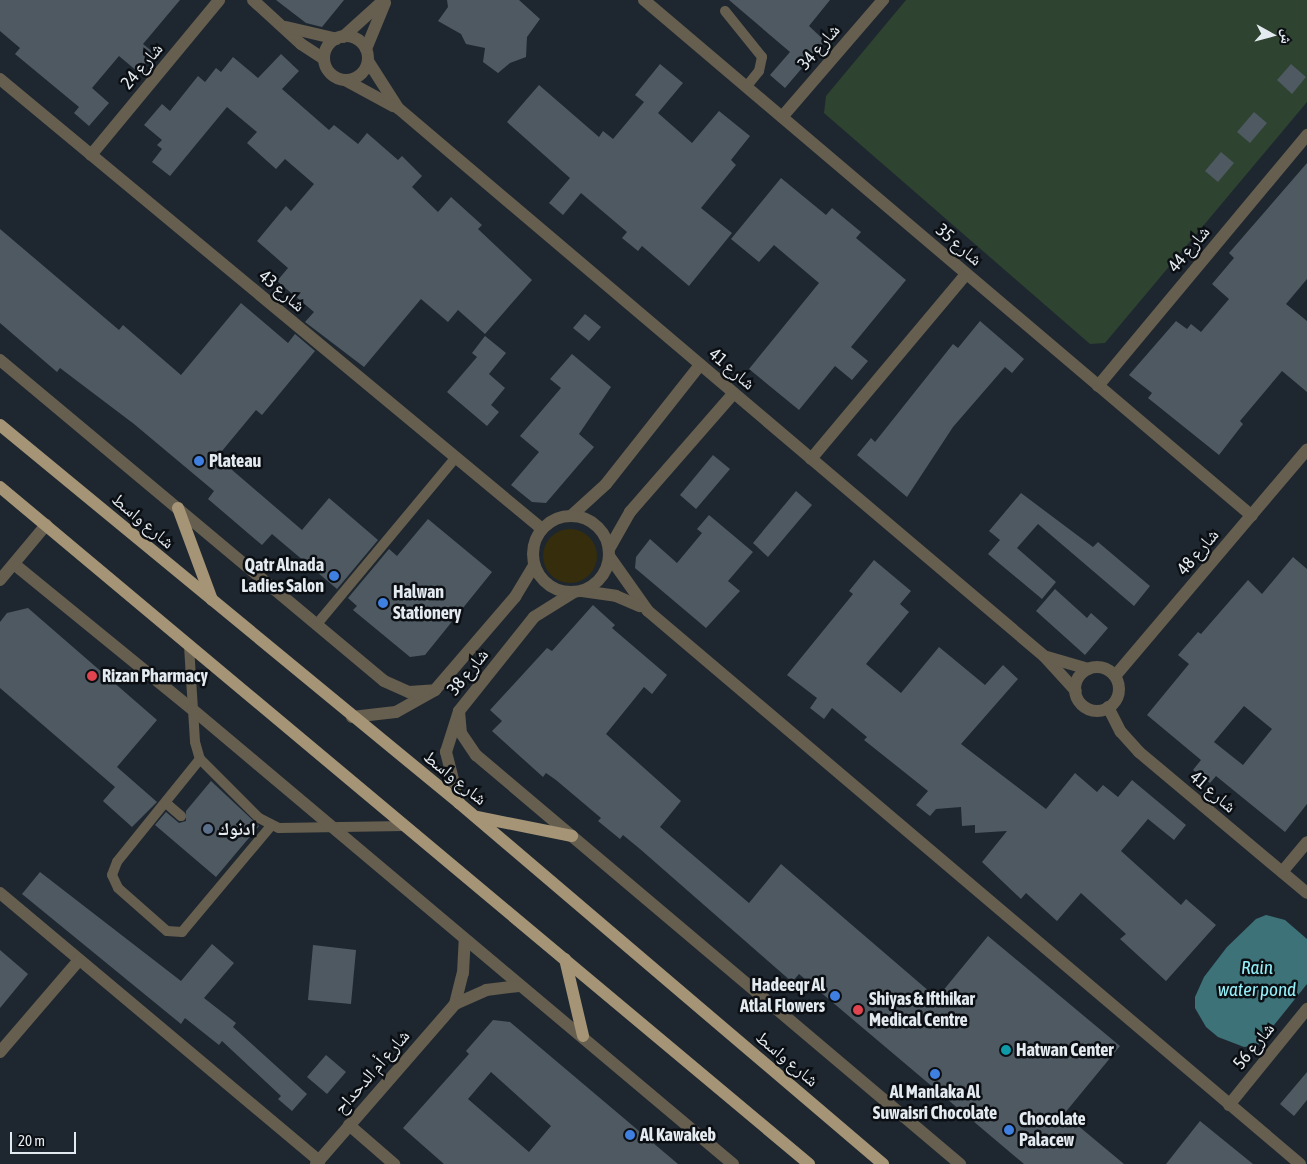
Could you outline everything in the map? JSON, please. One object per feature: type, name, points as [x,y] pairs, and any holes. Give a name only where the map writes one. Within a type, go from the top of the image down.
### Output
[{"type":"main road","name":"شارع واسط","points":[[0,425],[352,717],[475,816],[883,1164]]},
{"type":"main road","points":[[0,487],[809,1164]]},
{"type":"main road","points":[[178,508],[213,602]]},
{"type":"main road","points":[[475,816],[572,836]]},
{"type":"main road","points":[[565,959],[583,1036]]},
{"type":"street","name":"شارع 24","points":[[91,154],[219,0]]},
{"type":"street","points":[[253,0],[324,60],[329,72],[345,80],[360,75],[385,0]]},
{"type":"street","points":[[324,60],[328,47],[385,0]]},
{"type":"street","name":"شارع 35","points":[[644,0],[1252,516]]},
{"type":"street","name":"شارع 34","points":[[782,117],[883,0]]},
{"type":"street","points":[[282,24],[308,35],[340,38],[354,37],[367,55]]},
{"type":"street","name":"شارع 41","points":[[367,55],[398,108]]},
{"type":"street","name":"شارع 43","points":[[0,80],[542,529]]},
{"type":"street","name":"شارع 41","points":[[345,80],[398,108],[1044,656],[1076,691]]},
{"type":"street","name":"شارع 44","points":[[1098,386],[1307,135]]},
{"type":"street","points":[[811,459],[966,274]]},
{"type":"street","points":[[0,360],[316,624],[396,688],[423,693],[435,690]]},
{"type":"street","points":[[571,516],[606,484],[700,366]]},
{"type":"street","points":[[578,591],[605,571],[609,552],[630,512],[733,394]]},
{"type":"street","name":"شارع 48","points":[[1115,676],[1307,450]]},
{"type":"street","points":[[648,611],[616,596],[549,586],[534,565],[535,540],[542,529],[555,519],[571,516],[592,522],[606,538],[609,552],[626,585],[648,611],[1300,1164]]},
{"type":"street","points":[[0,580],[46,526]]},
{"type":"street","points":[[14,564],[192,709],[519,986],[583,1036],[733,1164]]},
{"type":"street","name":"شارع 38","points":[[352,717],[396,712],[416,705],[435,690],[515,597],[534,565]]},
{"type":"street","name":"شارع 38","points":[[459,803],[446,752],[459,711],[534,617],[578,591]]},
{"type":"street","name":"شارع 41","points":[[1044,656],[1088,669]]},
{"type":"street","points":[[1102,668],[1115,676],[1118,693],[1108,708],[1090,709],[1080,702],[1076,691],[1078,678],[1088,669],[1102,668]]},
{"type":"street","name":"شارع 41","points":[[1108,708],[1121,732],[1138,752],[1307,893]]},
{"type":"street","points":[[459,711],[461,733],[470,748],[960,1164]]},
{"type":"street","points":[[1282,872],[1307,842]]},
{"type":"street","points":[[0,894],[318,1163]]},
{"type":"street","name":"شارع أم الدحداح","points":[[455,1004],[463,973],[465,940]]},
{"type":"street","points":[[0,1052],[79,960]]},
{"type":"street","name":"شارع أم الدحداح","points":[[318,1163],[455,1004],[486,990],[519,986]]},
{"type":"street","name":"شارع 56","points":[[1229,1104],[1307,1009]]},
{"type":"street","points":[[349,1125],[394,1164]]},
{"type":"lane","points":[[725,11],[762,57],[759,71],[746,87]]},
{"type":"lane","points":[[316,624],[456,457]]},
{"type":"lane","points":[[189,646],[192,709],[200,759],[271,826],[404,826]]},
{"type":"lane","points":[[200,759],[117,862],[112,875],[118,888],[167,931],[182,932],[236,860],[271,826]]},
{"type":"lane","points":[[166,803],[181,816]]},
{"type":"green space","points":[[906,0],[1307,0],[1307,102],[1105,343],[1090,344],[824,113],[826,96]]},
{"type":"sand","points":[[570,529],[580,531],[589,537],[595,546],[597,556],[595,566],[589,575],[580,581],[570,583],[560,581],[551,575],[545,566],[543,556],[545,546],[551,537],[560,531]]},
{"type":"water","name":"Rain water pond","points":[[1266,915],[1285,920],[1307,939],[1307,984],[1258,1045],[1244,1047],[1218,1037],[1206,1027],[1195,1008],[1195,997],[1204,977],[1227,947],[1256,919]]},
{"type":"building","points":[[0,0],[180,0],[143,44],[154,53],[138,72],[119,56],[92,88],[109,103],[89,126],[74,113],[79,107],[15,54],[20,48],[0,31]]},
{"type":"building","points":[[276,0],[344,0],[322,27],[306,23]]},
{"type":"building","points":[[447,0],[519,0],[540,19],[527,37],[526,57],[510,63],[498,73],[483,62],[485,48],[466,44],[461,34],[438,21],[448,7]]},
{"type":"building","points":[[729,0],[830,0],[809,26],[825,41],[785,88],[770,75],[790,52]]},
{"type":"building","points":[[281,54],[299,71],[282,89],[329,130],[334,125],[358,144],[367,133],[398,160],[402,156],[422,176],[412,187],[438,212],[451,197],[482,225],[478,229],[532,280],[485,334],[458,310],[448,322],[421,299],[364,367],[305,322],[314,312],[277,281],[288,268],[257,241],[286,206],[291,211],[314,184],[285,159],[276,169],[247,143],[257,132],[227,107],[170,176],[152,162],[162,149],[157,145],[162,140],[144,125],[162,104],[170,111],[198,76],[205,82],[216,68],[221,72],[233,57],[258,78]]},
{"type":"building","points":[[660,64],[683,83],[658,113],[692,143],[719,111],[750,136],[731,160],[736,165],[701,208],[732,233],[689,286],[642,246],[638,251],[622,238],[627,232],[581,193],[563,215],[549,203],[570,178],[507,122],[539,85],[599,137],[603,131],[613,139],[644,102],[635,95]]},
{"type":"building","points":[[1291,64],[1306,77],[1292,94],[1277,80]]},
{"type":"building","points":[[1254,112],[1267,123],[1250,143],[1237,132]]},
{"type":"building","points":[[1221,152],[1234,163],[1218,182],[1205,171]]},
{"type":"building","points":[[1307,163],[1307,279],[1286,304],[1307,321],[1307,392],[1282,371],[1240,421],[1243,424],[1219,455],[1148,398],[1152,393],[1129,375],[1176,321],[1187,329],[1191,324],[1201,332],[1229,299],[1212,284],[1234,258],[1229,253]]},
{"type":"building","points":[[781,178],[826,215],[832,208],[861,232],[856,238],[906,280],[851,347],[868,361],[852,380],[835,366],[799,410],[749,369],[819,283],[774,245],[759,262],[731,239]]},
{"type":"building","points":[[0,229],[119,330],[123,325],[181,375],[241,303],[288,343],[295,334],[315,351],[262,415],[256,410],[217,457],[302,530],[329,498],[378,540],[337,589],[272,534],[262,545],[208,499],[214,491],[134,424],[60,368],[57,372],[0,323]]},
{"type":"building","points":[[585,314],[601,327],[589,341],[573,328]]},
{"type":"building","points":[[980,321],[1024,359],[1012,373],[1005,367],[953,427],[907,497],[857,455],[871,438],[875,442],[953,344],[958,348]]},
{"type":"building","points":[[485,336],[506,353],[489,374],[505,388],[491,405],[499,412],[487,426],[447,392],[477,357],[472,353]]},
{"type":"building","points":[[572,354],[611,387],[579,434],[594,447],[546,503],[532,502],[511,485],[539,452],[520,436],[561,388],[550,379]]},
{"type":"building","points":[[713,455],[730,469],[696,509],[680,495]]},
{"type":"building","points":[[796,491],[812,505],[768,557],[753,543]]},
{"type":"building","points":[[1021,493],[1093,547],[1098,542],[1150,586],[1134,606],[1038,524],[1017,548],[1056,582],[1042,599],[988,554],[1000,540],[989,531]]},
{"type":"building","points":[[709,515],[753,552],[728,581],[740,591],[706,628],[635,568],[636,557],[650,539],[677,563],[702,533],[697,529]]},
{"type":"building","points":[[428,519],[492,572],[425,655],[410,657],[353,610],[357,606],[348,598],[389,549],[397,556]]},
{"type":"building","points":[[1293,557],[1307,569],[1307,804],[1285,832],[1216,776],[1210,783],[1193,770],[1201,760],[1147,715],[1189,664],[1178,655],[1198,632],[1201,634],[1248,580],[1262,594]],"holes":[[[1244,706],[1272,729],[1243,765],[1214,742]]]},
{"type":"building","points":[[874,560],[911,591],[900,604],[909,612],[866,664],[901,693],[939,647],[985,685],[1003,665],[1018,679],[961,744],[1046,809],[1075,773],[1097,792],[1103,785],[1118,797],[1132,780],[1186,825],[1174,840],[1148,819],[1121,851],[1181,905],[1186,899],[1216,925],[1166,981],[1120,939],[1126,934],[1081,893],[1057,921],[1026,893],[1021,899],[982,862],[1007,831],[975,833],[975,825],[962,826],[961,807],[936,809],[930,816],[916,805],[928,791],[864,740],[867,737],[832,708],[824,719],[810,708],[817,698],[787,675],[853,594],[849,591]]},
{"type":"building","points":[[1055,589],[1087,618],[1091,613],[1108,628],[1085,655],[1036,611]]},
{"type":"building","points":[[593,605],[615,625],[612,628],[667,675],[652,694],[644,687],[606,734],[681,801],[660,827],[749,903],[781,864],[937,998],[988,936],[1120,1046],[1064,1114],[1124,1164],[1024,1164],[799,974],[792,982],[640,849],[623,835],[620,839],[598,821],[601,818],[556,780],[546,773],[543,777],[492,731],[502,721],[490,710],[547,648],[552,651]]},
{"type":"building","points":[[28,608],[157,720],[117,767],[157,802],[132,827],[103,801],[115,787],[0,688],[0,622],[7,613]]},
{"type":"building","points":[[211,781],[259,826],[216,877],[155,825],[166,812],[179,823],[186,821],[186,811]]},
{"type":"building","points":[[40,872],[181,981],[212,944],[234,963],[204,998],[236,1023],[233,1027],[307,1094],[292,1111],[278,1099],[281,1096],[222,1041],[219,1045],[185,1018],[181,1024],[22,894]]},
{"type":"building","points":[[313,945],[356,950],[351,1004],[308,1000]]},
{"type":"building","points":[[0,950],[28,974],[0,1008]]},
{"type":"building","points":[[493,1020],[510,1022],[678,1164],[444,1164],[403,1128],[469,1054],[466,1051]],"holes":[[[491,1072],[551,1126],[529,1152],[468,1099]]]},
{"type":"building","points":[[326,1055],[346,1072],[327,1094],[307,1077]]},
{"type":"building","points":[[1307,1072],[1307,1100],[1294,1116],[1280,1104]]},
{"type":"building","points":[[1200,1121],[1253,1164],[1166,1164]]},
{"type":"place","name":"Plateau","points":[[199,461]]},
{"type":"place","name":"Qatr Alnada Ladies Salon","points":[[334,576]]},
{"type":"place","name":"Halwan Stationery","points":[[383,603]]},
{"type":"place","name":"Rizan Pharmacy","points":[[92,676]]},
{"type":"place","name":"ادنوك","points":[[208,829]]},
{"type":"place","name":"Hadeeqr Al Atlal Flowers","points":[[835,996]]},
{"type":"place","name":"Shiyas & Ifthikar Medical Centre","points":[[858,1010]]},
{"type":"place","name":"Hatwan Center","points":[[1006,1050]]},
{"type":"place","name":"Al Manlaka Al Suwaisri Chocolate","points":[[935,1074]]},
{"type":"place","name":"Chocolate Palacew","points":[[1009,1130]]},
{"type":"place","name":"Al Kawakeb","points":[[630,1135]]}]
